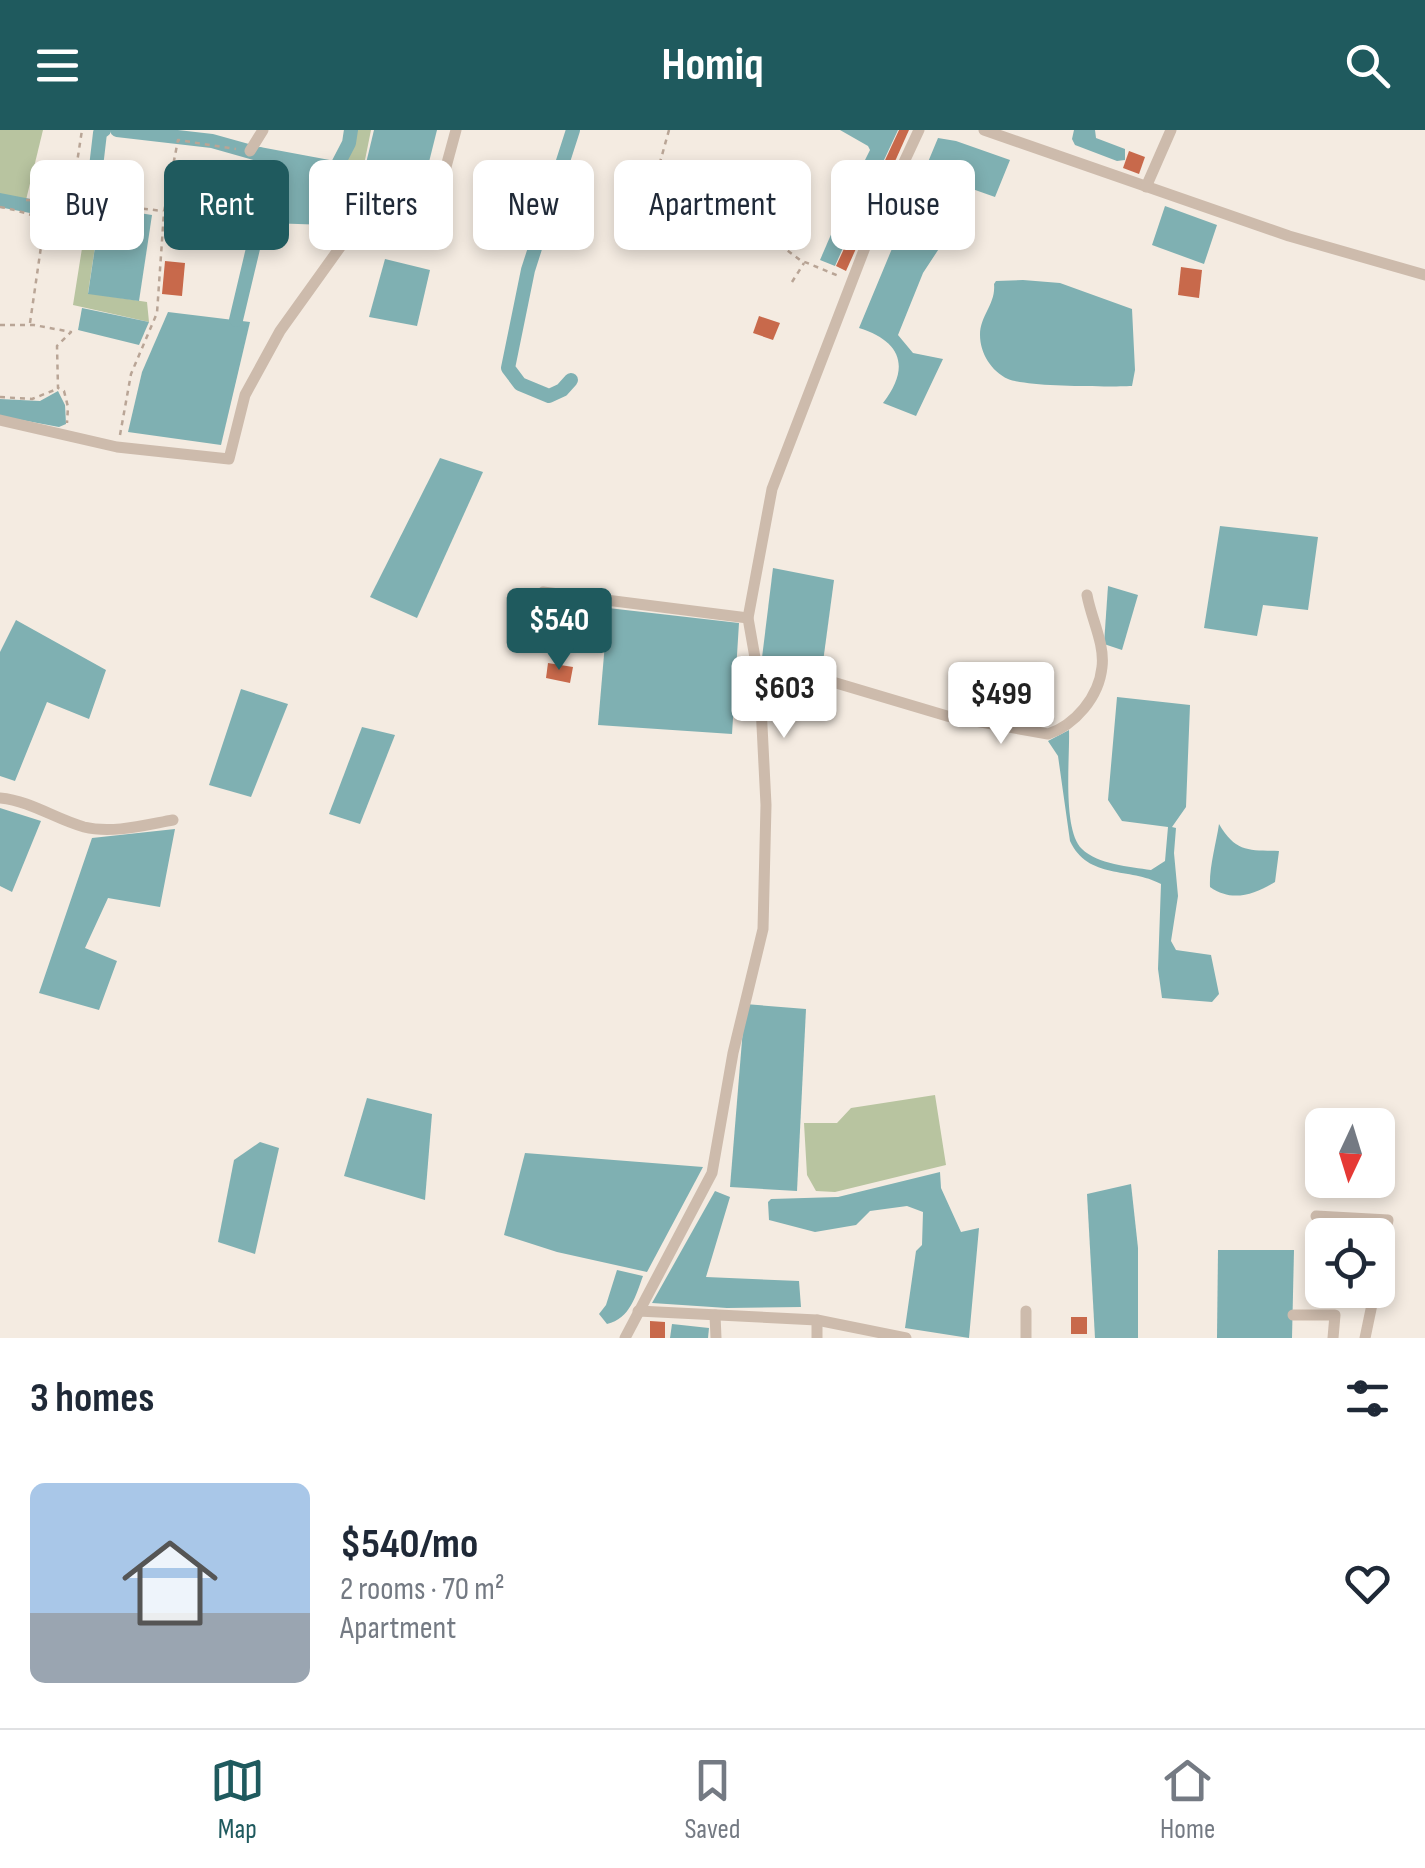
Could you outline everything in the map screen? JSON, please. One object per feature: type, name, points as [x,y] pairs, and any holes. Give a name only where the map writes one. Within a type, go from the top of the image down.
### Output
[{"type":"street","points":[[0,420],[118,446],[229,459],[245,394],[280,331],[351,232],[425,244],[456,130]]},
{"type":"street","points":[[624,1338],[712,1173],[733,1053],[762,928],[766,805],[760,686],[748,618],[772,489],[851,284],[919,130]]},
{"type":"street","points":[[984,130],[1289,236],[1425,274]]},
{"type":"street","points":[[1146,187],[1170,130]]},
{"type":"street","points":[[250,151],[261,135]]},
{"type":"street","points":[[543,592],[748,618]]},
{"type":"street","points":[[760,686],[816,677],[947,716],[1048,734],[1064,728],[1078,716],[1093,695],[1102,668],[1101,646],[1087,595]]},
{"type":"street","points":[[0,798],[18,800],[86,827],[129,828],[173,820]]},
{"type":"street","points":[[1316,1216],[1352,1218]]},
{"type":"street","points":[[1365,1338],[1371,1308]]},
{"type":"street","points":[[638,1311],[816,1320],[906,1338]]},
{"type":"street","points":[[1026,1311],[1026,1338]]},
{"type":"street","points":[[1293,1314],[1336,1315],[1333,1338]]},
{"type":"street","points":[[715,1315],[716,1338]]},
{"type":"street","points":[[816,1320],[816,1338]]},
{"type":"path","points":[[26,200],[71,202],[82,130]]},
{"type":"path","points":[[661,160],[669,130]]},
{"type":"path","points":[[174,160],[178,140],[250,151]]},
{"type":"path","points":[[0,207],[30,215]]},
{"type":"path","points":[[118,446],[131,374],[157,313],[164,212],[144,209]]},
{"type":"path","points":[[30,325],[41,250]]},
{"type":"path","points":[[788,250],[851,284]]},
{"type":"path","points":[[792,282],[805,262]]},
{"type":"path","points":[[0,324],[71,332],[57,346],[58,388]]},
{"type":"path","points":[[0,397],[32,400],[58,388]]},
{"type":"path","points":[[58,388],[64,391],[69,420],[60,431]]},
{"type":"green space","points":[[0,130],[43,130],[36,160],[30,160],[26,200],[0,198]]},
{"type":"green space","points":[[354,130],[371,130],[365,160],[346,160]]},
{"type":"green space","points":[[82,250],[94,250],[88,293],[147,302],[149,322],[73,305]]},
{"type":"green space","points":[[935,1095],[946,1165],[835,1192],[816,1191],[807,1175],[804,1123],[837,1123],[851,1108]]},
{"type":"water","points":[[374,130],[437,130],[430,160],[367,160]]},
{"type":"water","points":[[840,130],[898,130],[884,160],[865,160],[868,146]]},
{"type":"water","points":[[1074,130],[1095,130],[1096,138],[1125,149],[1125,160],[1117,161],[1075,145]]},
{"type":"water","points":[[938,138],[1010,160],[995,197],[975,190],[975,160],[929,160]]},
{"type":"water","points":[[260,147],[330,160],[309,160],[309,224],[289,224],[289,160],[258,160]]},
{"type":"water","points":[[1165,206],[1217,225],[1204,264],[1152,245]]},
{"type":"water","points":[[144,214],[152,215],[139,301],[88,294],[95,250],[144,250]]},
{"type":"water","points":[[831,235],[831,250],[842,250],[835,266],[820,260]]},
{"type":"water","points":[[891,250],[938,250],[923,273],[898,335],[913,353],[943,359],[916,416],[883,403],[897,378],[897,357],[884,340],[859,328]]},
{"type":"water","points":[[385,259],[430,270],[417,326],[369,317]]},
{"type":"water","points":[[996,281],[1060,283],[1132,309],[1132,386],[1032,384],[1008,379],[996,371],[982,348],[982,321]]},
{"type":"water","points":[[82,308],[149,322],[139,345],[78,330]]},
{"type":"water","points":[[168,312],[250,322],[221,445],[128,432],[142,372]]},
{"type":"water","points":[[58,391],[65,405],[66,424],[59,427],[0,416],[0,399],[40,401]]},
{"type":"water","points":[[440,458],[483,472],[417,618],[370,597]]},
{"type":"water","points":[[1220,526],[1318,537],[1308,610],[1263,605],[1257,636],[1204,628]]},
{"type":"water","points":[[773,568],[834,580],[823,662],[777,676],[760,674]]},
{"type":"water","points":[[1108,586],[1138,595],[1122,650],[1104,644]]},
{"type":"water","points":[[608,608],[739,623],[732,734],[598,725]]},
{"type":"water","points":[[16,620],[106,670],[89,719],[47,702],[15,781],[0,776],[0,652]]},
{"type":"water","points":[[241,689],[288,704],[251,797],[209,785]]},
{"type":"water","points":[[1117,697],[1190,705],[1186,807],[1172,827],[1176,828],[1178,896],[1171,941],[1176,950],[1211,955],[1219,994],[1212,1002],[1162,998],[1158,969],[1161,884],[1087,862],[1070,841],[1058,756],[1048,741],[1069,730],[1069,810],[1082,849],[1105,861],[1133,868],[1151,870],[1165,861],[1168,827],[1122,821],[1108,800]]},
{"type":"water","points":[[362,727],[395,735],[360,824],[329,814]]},
{"type":"water","points":[[0,808],[41,821],[12,892],[0,886]]},
{"type":"water","points":[[1219,824],[1231,840],[1244,848],[1279,851],[1275,882],[1235,896],[1210,887]]},
{"type":"water","points":[[175,829],[160,907],[108,898],[85,948],[117,961],[99,1010],[39,993],[92,838]]},
{"type":"water","points":[[745,1004],[806,1009],[797,1191],[730,1187]]},
{"type":"water","points":[[367,1098],[432,1114],[425,1200],[344,1176]]},
{"type":"water","points":[[260,1142],[279,1148],[255,1254],[218,1242],[234,1160]]},
{"type":"water","points":[[525,1153],[703,1167],[647,1272],[557,1252],[504,1235]]},
{"type":"water","points":[[940,1172],[941,1188],[961,1232],[979,1228],[969,1338],[905,1328],[916,1251],[922,1245],[923,1212],[907,1206],[870,1211],[856,1225],[815,1232],[769,1220],[771,1199],[838,1197]]},
{"type":"water","points":[[1131,1184],[1138,1248],[1138,1338],[1095,1338],[1087,1194]]},
{"type":"water","points":[[715,1191],[730,1197],[706,1277],[799,1281],[801,1307],[652,1303]]},
{"type":"water","points":[[1218,1250],[1294,1250],[1292,1338],[1217,1338]]},
{"type":"water","points":[[617,1270],[643,1276],[627,1312],[607,1324],[599,1314],[606,1305]]},
{"type":"water","points":[[672,1324],[709,1328],[708,1338],[670,1338]]},
{"type":"building","points":[[899,130],[909,130],[896,160],[885,160]]},
{"type":"building","points":[[1129,151],[1145,157],[1139,174],[1123,168]]},
{"type":"building","points":[[843,250],[855,250],[846,271],[836,266]]},
{"type":"building","points":[[165,261],[185,263],[182,296],[162,294]]},
{"type":"building","points":[[1181,267],[1202,270],[1199,298],[1178,295]]},
{"type":"building","points":[[759,316],[780,323],[773,340],[753,333]]},
{"type":"building","points":[[548,663],[573,667],[570,683],[546,678]]},
{"type":"building","points":[[1071,1317],[1087,1317],[1087,1334],[1071,1334]]},
{"type":"building","points":[[650,1321],[665,1322],[665,1338],[650,1338]]},
{"type":"waterway","points":[[0,200],[56,211],[81,207],[94,184],[100,133],[104,130]]},
{"type":"waterway","points":[[117,130],[212,141],[276,159]]},
{"type":"waterway","points":[[340,160],[351,130]]},
{"type":"waterway","points":[[571,380],[549,396],[520,384],[508,368],[528,270],[573,130]]},
{"type":"waterway","points":[[236,320],[253,250]]}]
